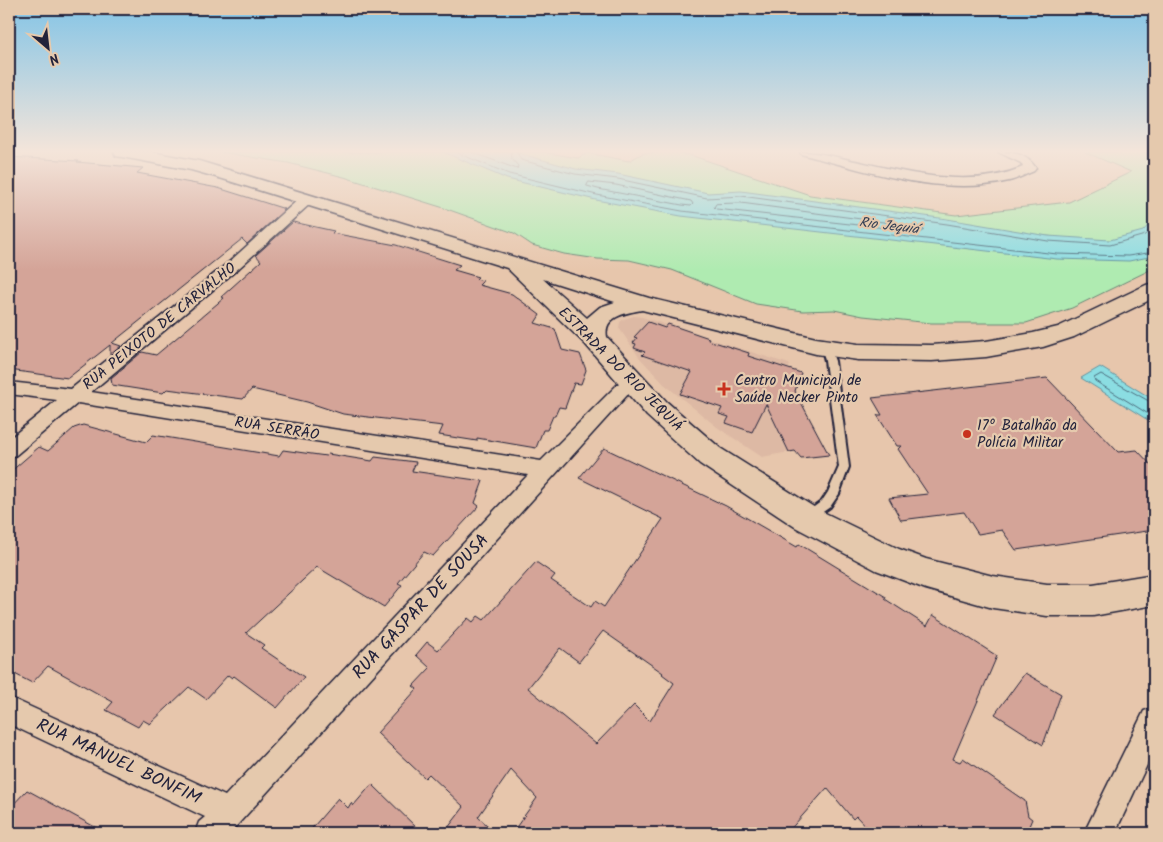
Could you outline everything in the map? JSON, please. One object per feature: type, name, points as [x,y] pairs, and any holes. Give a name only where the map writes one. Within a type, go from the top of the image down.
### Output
[{"type":"main road","name":"ESTRADA DO RIO JEQUIÁ","points":[[278,191],[511,261],[642,303],[826,348],[858,352],[932,353],[986,349],[1034,341],[1066,332],[1154,290]]},
{"type":"main road","name":"ESTRADA DO RIO JEQUIÁ","points":[[511,261],[594,339],[657,409],[710,456],[806,518],[888,560],[926,574],[993,592],[1047,600],[1093,600],[1154,590]]},
{"type":"main road","points":[[594,339],[593,328],[595,322],[605,313],[616,308],[642,303]]},
{"type":"street","name":"RUA PEIXOTO DE CARVALHO","points":[[9,450],[234,265],[306,200]]},
{"type":"street","name":"RUA GASPAR DE SOUSA","points":[[219,823],[545,470],[631,381]]},
{"type":"street","name":"RUA SERRÃO","points":[[9,388],[73,396],[545,470]]},
{"type":"street","name":"RUA MANUEL BONFIM","points":[[9,710],[219,823]]},
{"type":"street","points":[[1099,833],[1154,721]]},
{"type":"lane","points":[[806,518],[826,504],[833,494],[844,467],[830,361],[826,348]]},
{"type":"shaded area","name":"Centro Municipal de Saúde Necker Pinto","points":[[634,316],[789,364],[790,366],[784,372],[769,411],[789,452],[762,457],[717,427],[664,384],[639,357],[619,328],[620,322]]},
{"type":"green space","points":[[390,191],[650,191],[1154,251],[1154,268],[1072,308],[1026,323],[931,323],[863,316],[834,310],[803,311],[756,304],[672,270],[629,260],[598,259],[564,254],[532,245],[514,233]]},
{"type":"green space","points":[[682,191],[799,191],[810,195],[956,215],[1069,202],[1091,191],[1154,191],[1154,230],[1115,244],[707,196]]},
{"type":"water","name":"Rio Jequiá","points":[[559,191],[700,191],[708,193],[743,191],[947,219],[1048,236],[1110,240],[1143,231],[1154,219],[1154,256],[1129,261],[1057,259],[681,216]]},
{"type":"water","points":[[1100,367],[1154,400],[1154,419],[1151,422],[1081,378]]},
{"type":"building","points":[[9,191],[229,191],[285,209],[247,244],[242,239],[112,343],[121,346],[110,355],[110,345],[68,378],[9,370]]},
{"type":"building","points":[[293,222],[334,231],[332,233],[396,245],[460,265],[454,270],[478,277],[476,279],[483,281],[479,285],[512,294],[540,315],[535,323],[555,329],[562,350],[580,354],[586,370],[581,384],[574,383],[565,408],[559,407],[547,430],[543,430],[536,448],[477,438],[477,441],[439,435],[443,426],[343,414],[307,402],[252,389],[243,399],[167,389],[163,393],[112,385],[111,378],[142,352],[156,355],[224,298],[221,297],[261,261],[256,255]]},
{"type":"building","name":"Centro Municipal de Saúde Necker Pinto","points":[[648,322],[665,328],[668,324],[709,338],[708,340],[749,353],[748,356],[801,373],[795,391],[829,455],[801,458],[795,451],[789,452],[766,404],[752,432],[726,423],[729,417],[719,414],[722,408],[680,394],[692,372],[642,355],[645,352],[634,348],[636,344],[633,343],[637,338],[634,337]]},
{"type":"building","points":[[1047,378],[1118,452],[1137,450],[1154,468],[1154,530],[1016,550],[1002,530],[978,534],[964,512],[901,520],[889,498],[928,494],[898,449],[901,446],[897,446],[877,415],[882,415],[872,398]]},
{"type":"building","points":[[83,425],[146,442],[153,435],[279,456],[283,450],[326,456],[328,454],[372,461],[375,457],[416,462],[412,471],[483,481],[475,503],[479,506],[433,556],[424,552],[398,583],[402,585],[384,607],[317,567],[246,633],[264,645],[261,648],[304,677],[277,708],[234,676],[232,678],[228,675],[206,699],[189,687],[150,724],[143,720],[138,727],[106,710],[113,702],[48,666],[32,683],[9,671],[9,473],[39,447],[48,451],[74,428]]},
{"type":"building","points":[[604,448],[726,506],[797,547],[799,544],[886,597],[885,599],[927,626],[933,615],[997,656],[953,759],[960,762],[963,758],[1025,801],[1028,816],[1032,819],[1026,833],[872,833],[856,816],[853,819],[827,788],[787,833],[512,833],[537,798],[511,770],[478,817],[496,833],[444,833],[464,807],[429,774],[425,778],[377,733],[417,689],[413,686],[430,668],[416,655],[427,642],[438,650],[468,618],[473,622],[478,616],[484,620],[536,562],[555,575],[551,580],[591,607],[595,601],[604,607],[663,519],[579,478]],"holes":[[[603,631],[663,673],[674,683],[650,721],[634,705],[596,744],[528,688],[560,648],[579,662]]]},
{"type":"building","points":[[1025,673],[1061,694],[1043,745],[995,714]]},
{"type":"building","points":[[372,784],[422,833],[308,833],[338,798],[348,808],[351,803],[353,806]]},
{"type":"building","points":[[27,790],[106,833],[9,833],[9,809]]},
{"type":"place","name":"Centro Municipal de Saúde Necker Pinto","points":[[724,389]]},
{"type":"place","name":"17º Batalhão da Polícia Militar","points":[[967,434]]}]
